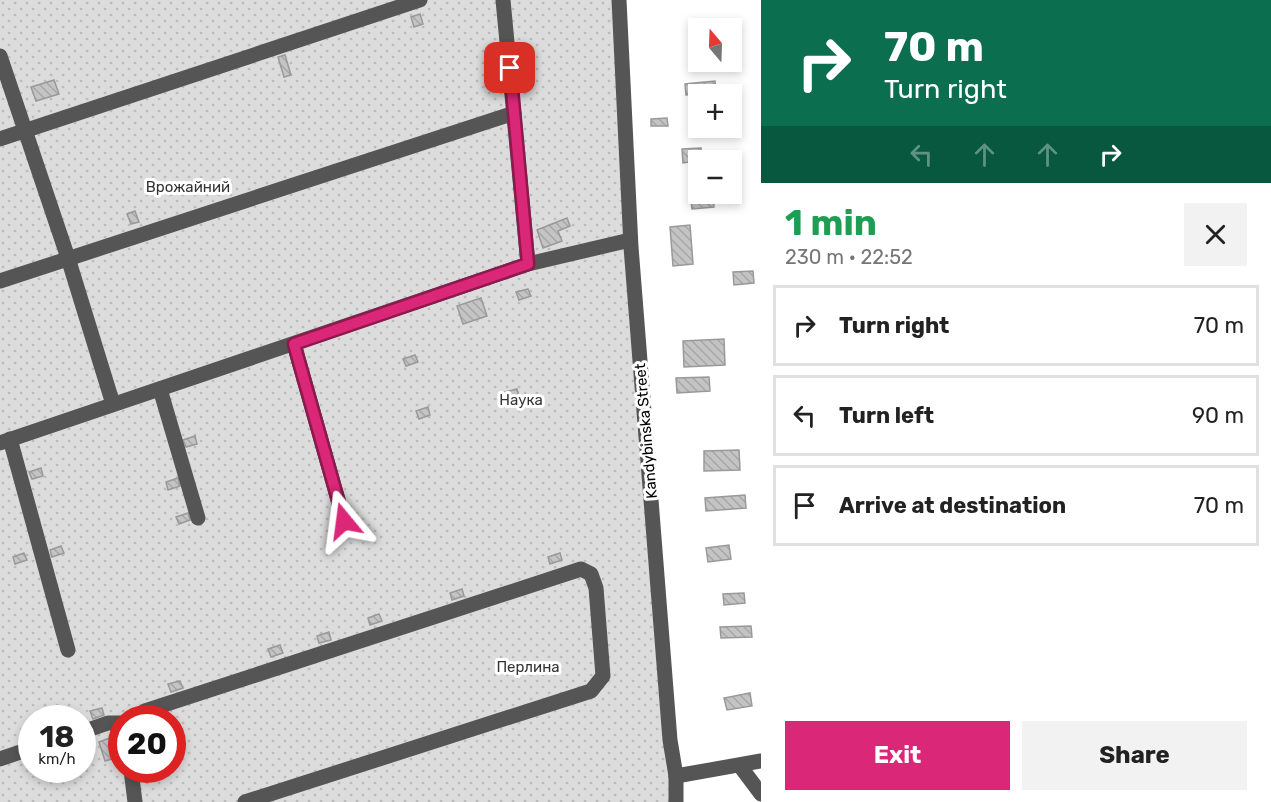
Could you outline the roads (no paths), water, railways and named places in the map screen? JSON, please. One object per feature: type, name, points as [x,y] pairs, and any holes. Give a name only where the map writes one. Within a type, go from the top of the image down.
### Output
[{"type":"street","points":[[0,139],[420,0]]},
{"type":"street","points":[[503,0],[528,264]]},
{"type":"street","name":"Kandybinska Street","points":[[619,0],[630,240],[670,740],[676,776],[676,802]]},
{"type":"street","points":[[0,56],[69,258],[113,404]]},
{"type":"street","points":[[0,281],[514,113]]},
{"type":"street","points":[[68,650],[5,441],[528,264],[630,240]]},
{"type":"street","points":[[294,344],[344,521]]},
{"type":"street","points":[[160,389],[198,518]]},
{"type":"street","points":[[165,705],[581,569],[591,573],[596,588],[603,676],[591,691],[245,802]]},
{"type":"street","points":[[0,759],[18,753]]},
{"type":"street","points":[[676,776],[740,766],[761,760]]},
{"type":"street","points":[[740,766],[761,794]]},
{"type":"street","points":[[133,783],[135,802]]},
{"type":"park label","name":"Врожайний","points":[[188,187]]},
{"type":"park label","name":"Наука","points":[[521,400]]},
{"type":"park label","name":"Перлина","points":[[528,667]]}]
